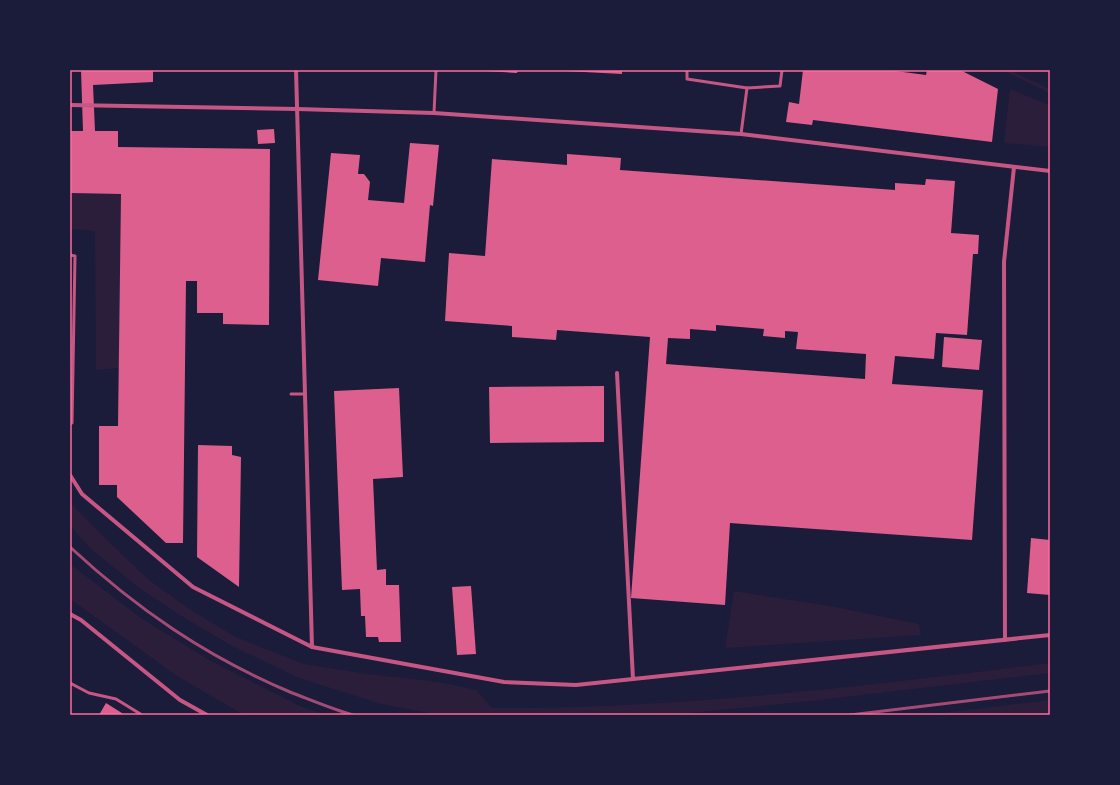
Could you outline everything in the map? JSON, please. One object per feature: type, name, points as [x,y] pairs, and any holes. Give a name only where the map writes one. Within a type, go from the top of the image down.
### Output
[{"type":"street","points":[[296,70],[312,647]]},
{"type":"street","points":[[70,106],[297,109],[434,113],[741,134],[1050,171]]},
{"type":"street","points":[[1005,640],[1004,262],[1014,167]]},
{"type":"street","points":[[618,373],[633,679]]},
{"type":"street","points":[[70,476],[82,494],[193,587],[312,647],[504,682],[576,685],[1050,635]]},
{"type":"street","points":[[70,614],[81,620],[180,700],[207,715]]},
{"type":"lane","points":[[434,113],[436,70]]},
{"type":"lane","points":[[687,70],[687,79],[747,88],[780,86],[782,70]]},
{"type":"lane","points":[[741,134],[747,88]]},
{"type":"lane","points":[[70,255],[75,256],[72,423],[70,424]]},
{"type":"lane","points":[[70,364],[73,368]]},
{"type":"lane","points":[[291,394],[305,394]]},
{"type":"lane","points":[[70,684],[89,693],[116,699],[142,715]]},
{"type":"shaded area","points":[[1002,70],[1009,70],[1050,89],[1050,93]]},
{"type":"shaded area","points":[[1010,89],[1050,105],[1050,147],[1004,143]]},
{"type":"shaded area","points":[[70,193],[121,194],[119,368],[96,370],[95,231],[70,229]]},
{"type":"shaded area","points":[[70,502],[149,580],[191,610],[236,637],[304,664],[367,674],[439,682],[476,690],[492,708],[564,707],[693,701],[812,691],[1050,663],[1050,673],[811,701],[669,715],[439,715],[381,704],[299,678],[232,646],[183,617],[139,588],[91,549],[70,526]]},
{"type":"shaded area","points":[[70,564],[141,618],[209,660],[300,706],[326,715],[244,715],[177,676],[70,599]]},
{"type":"shaded area","points":[[734,591],[830,606],[919,624],[921,635],[725,648]]},
{"type":"shaded area","points":[[1050,700],[1050,715],[925,715]]},
{"type":"building","points":[[81,70],[153,70],[153,82],[93,85],[95,131],[118,131],[118,147],[270,149],[269,325],[223,324],[223,313],[197,313],[197,281],[186,281],[183,543],[166,543],[117,497],[117,485],[99,485],[99,426],[118,426],[121,194],[70,193],[70,131],[83,131]]},
{"type":"building","points":[[486,70],[518,70],[517,73]]},
{"type":"building","points":[[622,70],[622,74],[565,71]]},
{"type":"building","points":[[803,70],[888,70],[926,75],[927,70],[960,70],[998,89],[992,142],[813,120],[812,125],[786,122],[789,102],[799,104]]},
{"type":"building","points":[[274,129],[275,143],[258,144],[257,130]]},
{"type":"building","points":[[410,143],[439,145],[433,206],[430,205],[425,262],[381,258],[378,286],[318,280],[331,153],[360,155],[358,174],[364,174],[370,182],[368,200],[404,203]]},
{"type":"building","points":[[567,154],[621,158],[620,170],[895,190],[895,183],[925,185],[926,179],[955,181],[951,233],[979,235],[978,254],[973,254],[967,335],[936,333],[934,359],[895,356],[892,384],[983,390],[972,540],[730,523],[725,605],[631,598],[650,337],[557,330],[556,340],[512,337],[512,326],[445,321],[449,253],[485,256],[492,159],[567,165]],"holes":[[[716,325],[764,329],[763,336],[785,338],[785,331],[798,332],[796,349],[866,354],[865,379],[666,364],[668,338],[690,339],[690,329],[716,331]]]},
{"type":"building","points":[[944,337],[982,340],[979,370],[942,367]]},
{"type":"building","points":[[604,386],[604,442],[490,443],[489,387]]},
{"type":"building","points":[[399,388],[403,477],[373,479],[377,570],[386,569],[386,585],[399,585],[401,642],[379,642],[378,637],[366,637],[365,616],[361,616],[360,589],[342,590],[334,391]]},
{"type":"building","points":[[198,445],[232,446],[232,455],[241,457],[239,587],[197,557]]},
{"type":"building","points":[[1031,538],[1050,540],[1050,595],[1027,593]]},
{"type":"building","points":[[471,586],[476,654],[457,655],[452,587]]},
{"type":"building","points":[[106,703],[125,715],[99,715]]},
{"type":"railway","points":[[70,547],[95,570],[147,611],[201,647],[229,663],[290,692],[353,715]]},
{"type":"railway","points":[[850,715],[1050,691]]}]
